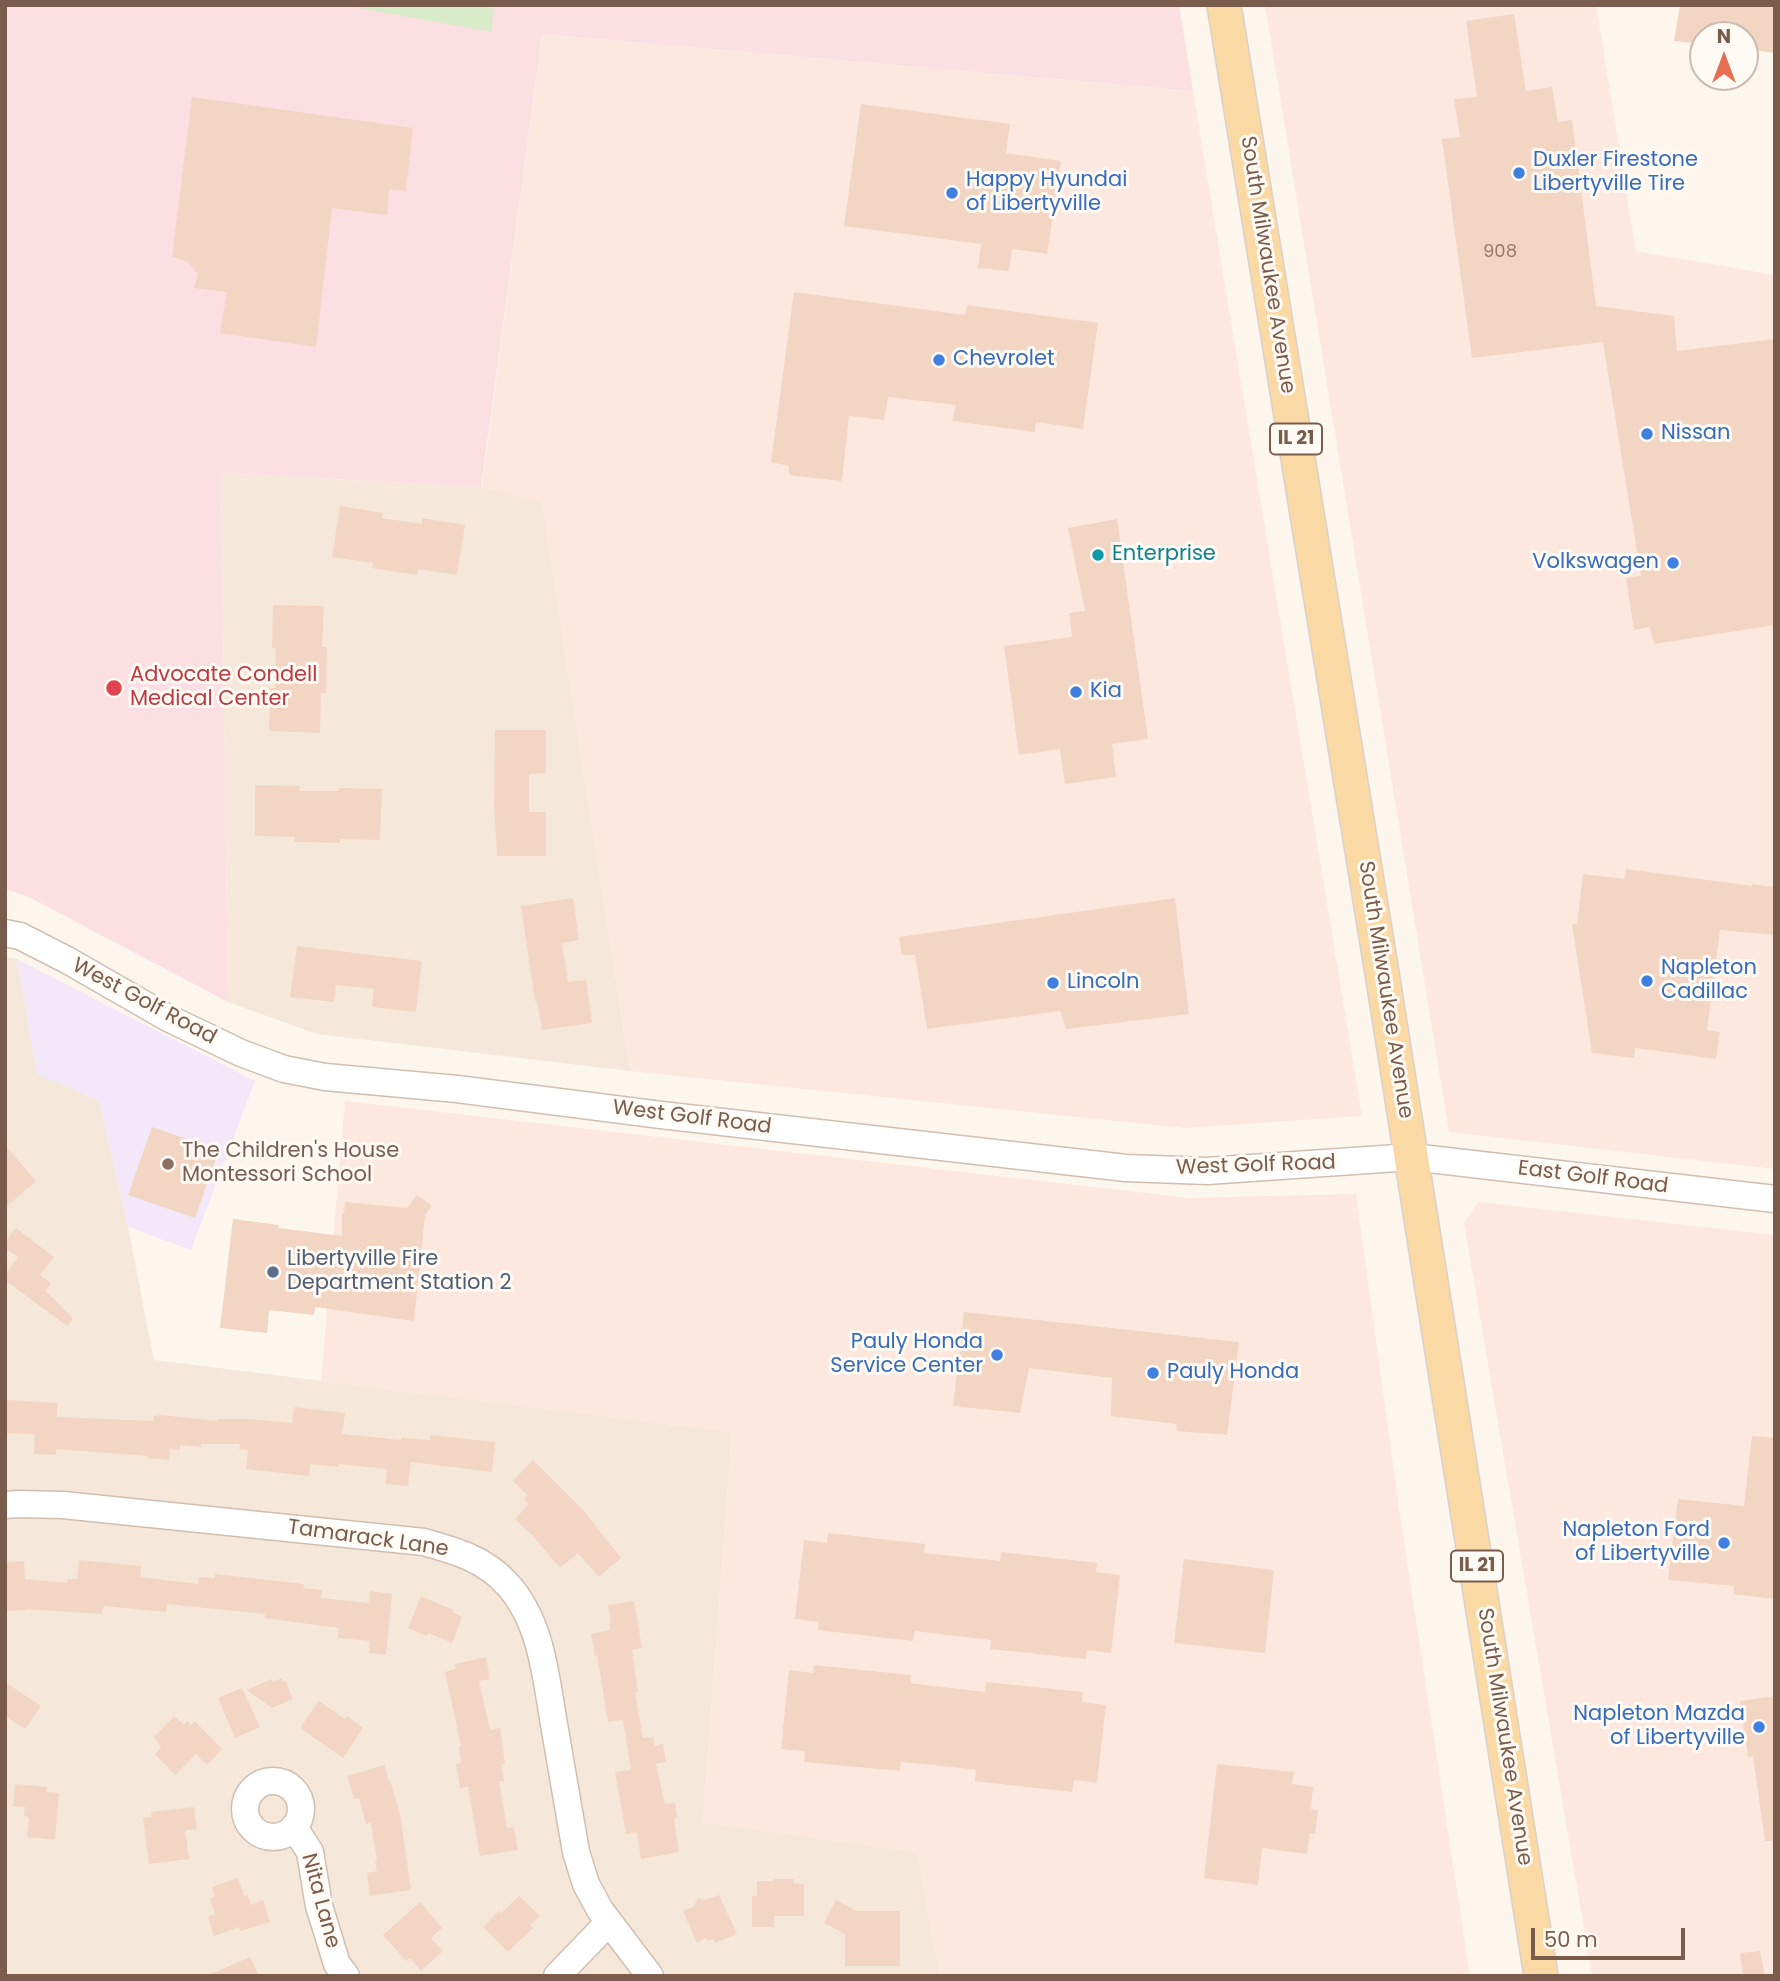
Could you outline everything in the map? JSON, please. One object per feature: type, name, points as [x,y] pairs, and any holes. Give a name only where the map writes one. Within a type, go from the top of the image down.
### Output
[{"type":"main road","name":"South Milwaukee Avenue","points":[[1224,5],[1354,794],[1541,1976]]},
{"type":"street","name":"West Golf Road","points":[[5,933],[20,936],[168,1018],[242,1054],[284,1069],[325,1077],[457,1089],[1126,1168],[1207,1171],[1412,1157]]},
{"type":"street","name":"East Golf Road","points":[[1412,1157],[1775,1199]]},
{"type":"street","name":"Tamarack Lane","points":[[5,1505],[63,1504],[424,1542],[460,1552],[484,1565],[508,1585],[527,1613],[540,1648],[576,1852],[586,1884],[600,1910],[650,1976]]},
{"type":"street","name":"Nita Lane","points":[[294,1827],[310,1852],[319,1906],[337,1964],[346,1976]]},
{"type":"street","points":[[557,1976],[609,1922]]},
{"type":"shaded area","name":"Advocate Condell Medical Center","points":[[5,5],[1179,5],[1193,91],[542,34],[481,487],[221,473],[228,1002],[29,897],[5,889]]},
{"type":"shaded area","points":[[1265,5],[1596,5],[1636,251],[1775,275],[1775,1169],[1449,1132]]},
{"type":"shaded area","points":[[542,34],[1193,91],[1362,1116],[1184,1128],[630,1071],[542,503],[482,487]]},
{"type":"shaded area","points":[[221,473],[481,487],[542,502],[630,1071],[317,1034],[228,1002]]},
{"type":"shaded area","points":[[5,957],[17,959],[37,1073],[99,1101],[128,1227],[154,1360],[732,1432],[703,1822],[917,1852],[940,1976],[5,1976]]},
{"type":"shaded area","name":"The Children's House Montessori School","points":[[17,959],[255,1081],[191,1250],[128,1227],[99,1101],[37,1074]]},
{"type":"shaded area","points":[[345,1101],[1189,1198],[1356,1194],[1399,1508],[1470,1976],[940,1976],[917,1852],[703,1822],[732,1432],[321,1381]]},
{"type":"shaded area","points":[[1478,1202],[1775,1235],[1775,1976],[1592,1976],[1464,1223]]},
{"type":"green space","points":[[341,5],[493,5],[492,32]]},
{"type":"building","points":[[1680,5],[1775,5],[1775,53],[1759,51],[1759,21],[1689,21],[1689,43],[1674,41]]},
{"type":"building","points":[[1514,14],[1526,91],[1552,87],[1558,122],[1572,120],[1596,306],[1674,316],[1677,351],[1775,339],[1775,625],[1654,644],[1650,627],[1634,630],[1626,578],[1641,576],[1603,342],[1472,358],[1442,139],[1460,137],[1454,99],[1477,97],[1466,21]]},
{"type":"building","points":[[192,97],[413,128],[406,191],[389,189],[387,215],[332,208],[316,347],[220,333],[227,292],[194,288],[198,274],[188,262],[172,257]]},
{"type":"building","name":"Happy Hyundai of Libertyville","points":[[861,104],[1010,124],[1006,153],[1061,161],[1047,254],[1012,249],[1009,271],[978,268],[981,244],[844,226]]},
{"type":"building","name":"Chevrolet","points":[[794,292],[965,315],[967,305],[1098,323],[1083,429],[1036,422],[1035,432],[952,421],[956,405],[888,397],[884,420],[849,416],[842,481],[789,475],[789,466],[771,462]]},
{"type":"building","points":[[340,506],[383,513],[381,518],[422,524],[422,518],[465,525],[457,575],[418,569],[417,575],[372,568],[373,563],[332,557]]},
{"type":"building","name":"Kia","points":[[1117,519],[1148,739],[1112,744],[1116,777],[1065,784],[1060,749],[1019,755],[1004,646],[1072,637],[1069,613],[1085,611],[1068,528]]},
{"type":"building","points":[[273,605],[324,606],[322,647],[327,647],[326,693],[321,693],[320,733],[269,731],[270,688],[275,688]]},
{"type":"building","points":[[495,730],[546,730],[546,773],[529,774],[529,812],[546,812],[546,856],[497,856],[494,806]]},
{"type":"building","points":[[255,785],[300,786],[299,791],[382,789],[380,840],[294,842],[295,837],[255,836]]},
{"type":"building","name":"Napleton Cadillac","points":[[1626,869],[1775,887],[1775,935],[1720,930],[1707,1030],[1720,1032],[1716,1059],[1635,1048],[1634,1058],[1592,1053],[1572,924],[1577,924],[1583,874],[1625,879]]},
{"type":"building","points":[[573,898],[579,940],[562,943],[568,982],[586,980],[592,1023],[542,1030],[521,906]]},
{"type":"building","name":"Lincoln","points":[[1175,898],[1189,1014],[1066,1029],[1060,1011],[927,1029],[915,955],[902,955],[899,937]]},
{"type":"building","points":[[297,946],[422,961],[416,1012],[372,1007],[374,989],[336,985],[334,1002],[290,997]]},
{"type":"building","points":[[152,1127],[219,1150],[195,1218],[128,1195]]},
{"type":"building","points":[[5,1145],[36,1181],[5,1208]]},
{"type":"building","points":[[417,1195],[432,1206],[425,1215],[414,1321],[315,1307],[314,1315],[269,1310],[267,1333],[220,1328],[233,1219],[342,1236],[345,1202],[407,1208]]},
{"type":"building","points":[[16,1228],[54,1257],[40,1275],[51,1283],[46,1291],[73,1319],[67,1326],[5,1280],[5,1275],[18,1257],[5,1248],[5,1242]]},
{"type":"building","name":"Pauly Honda","points":[[964,1312],[1239,1342],[1227,1435],[1177,1431],[1176,1424],[1111,1416],[1112,1378],[1029,1368],[1020,1413],[953,1406]]},
{"type":"building","points":[[7,1400],[57,1403],[57,1417],[154,1421],[154,1416],[162,1415],[217,1421],[249,1419],[292,1423],[294,1407],[345,1413],[342,1434],[401,1440],[430,1440],[430,1435],[495,1442],[492,1472],[411,1462],[408,1486],[386,1484],[387,1469],[310,1464],[309,1476],[246,1469],[248,1450],[239,1449],[240,1444],[201,1444],[201,1447],[180,1445],[180,1450],[170,1449],[169,1460],[56,1449],[56,1455],[34,1454],[35,1434],[6,1433]]},
{"type":"building","name":"Napleton Ford of Libertyville","points":[[1752,1436],[1775,1438],[1775,1599],[1733,1594],[1734,1586],[1668,1580],[1678,1499],[1744,1506]]},
{"type":"building","points":[[533,1460],[583,1510],[621,1558],[599,1577],[578,1553],[560,1568],[515,1519],[529,1504],[524,1498],[527,1495],[513,1481]]},
{"type":"building","points":[[828,1533],[925,1544],[924,1553],[1000,1561],[1001,1552],[1097,1563],[1096,1572],[1120,1575],[1111,1653],[1087,1650],[1086,1659],[990,1649],[991,1640],[915,1631],[913,1641],[818,1630],[819,1622],[795,1619],[804,1540],[827,1543]]},
{"type":"building","points":[[1184,1559],[1274,1570],[1265,1653],[1174,1643]]},
{"type":"building","points":[[79,1560],[141,1566],[140,1577],[198,1584],[199,1577],[215,1578],[215,1574],[304,1584],[303,1588],[322,1590],[321,1598],[369,1603],[370,1591],[392,1594],[386,1655],[369,1653],[370,1641],[338,1638],[339,1628],[265,1618],[265,1614],[167,1604],[166,1612],[104,1606],[101,1614],[27,1609],[5,1611],[5,1562],[24,1561],[25,1579],[67,1583],[68,1579],[77,1579]]},
{"type":"building","points":[[421,1596],[453,1610],[452,1612],[462,1617],[452,1643],[408,1628]]},
{"type":"building","points":[[634,1601],[642,1648],[632,1650],[638,1691],[635,1692],[643,1738],[653,1737],[655,1746],[663,1744],[666,1762],[656,1764],[665,1804],[675,1803],[677,1818],[674,1819],[679,1852],[641,1859],[637,1832],[626,1834],[615,1772],[631,1770],[623,1720],[608,1722],[591,1634],[610,1630],[608,1605]]},
{"type":"building","points":[[486,1657],[490,1679],[479,1681],[490,1730],[500,1728],[505,1764],[501,1765],[504,1781],[499,1781],[507,1828],[514,1827],[518,1850],[480,1856],[468,1787],[460,1788],[456,1764],[461,1763],[461,1746],[445,1672],[456,1669],[455,1664]]},
{"type":"building","points":[[814,1665],[911,1675],[910,1683],[985,1692],[986,1682],[1083,1692],[1082,1702],[1106,1705],[1097,1783],[1074,1780],[1072,1792],[975,1781],[976,1770],[953,1767],[901,1762],[900,1771],[804,1762],[805,1751],[781,1749],[789,1670],[813,1673]]},
{"type":"building","points":[[282,1678],[293,1699],[272,1708],[247,1690],[272,1679],[273,1682]]},
{"type":"building","points":[[5,1682],[41,1706],[25,1729],[5,1716]]},
{"type":"building","points":[[242,1688],[260,1727],[235,1738],[218,1698]]},
{"type":"building","points":[[1775,1696],[1775,1841],[1765,1841],[1753,1756],[1748,1757],[1740,1701]]},
{"type":"building","points":[[319,1701],[363,1728],[343,1758],[300,1728]]},
{"type":"building","points":[[174,1716],[184,1725],[187,1721],[191,1725],[195,1721],[222,1749],[207,1765],[196,1754],[175,1775],[155,1754],[161,1747],[154,1737]]},
{"type":"building","points":[[1217,1764],[1294,1772],[1292,1784],[1313,1787],[1311,1809],[1318,1810],[1315,1834],[1310,1833],[1307,1854],[1262,1848],[1258,1885],[1204,1878]]},
{"type":"building","points":[[385,1765],[400,1814],[411,1890],[370,1896],[367,1873],[377,1871],[371,1823],[366,1824],[359,1798],[354,1799],[347,1776]]},
{"type":"building","points":[[15,1784],[47,1787],[47,1792],[59,1793],[55,1840],[27,1837],[29,1817],[24,1816],[25,1807],[13,1806]]},
{"type":"building","points":[[194,1807],[197,1829],[185,1830],[189,1859],[149,1864],[143,1818],[152,1817],[151,1812]]},
{"type":"building","points":[[238,1878],[244,1896],[248,1895],[251,1905],[263,1900],[270,1922],[240,1931],[239,1927],[214,1936],[208,1917],[215,1914],[210,1899],[215,1896],[212,1887]]},
{"type":"building","points":[[794,1879],[794,1883],[804,1884],[804,1916],[774,1916],[774,1927],[752,1927],[752,1896],[757,1896],[757,1881]]},
{"type":"building","points":[[719,1895],[737,1934],[715,1943],[713,1939],[708,1941],[706,1938],[697,1943],[683,1911],[693,1907],[698,1898],[705,1900]]},
{"type":"building","points":[[519,1896],[540,1916],[530,1925],[533,1928],[508,1952],[483,1927]]},
{"type":"building","points":[[836,1900],[857,1911],[900,1911],[900,1966],[845,1966],[845,1934],[824,1923]]},
{"type":"building","points":[[420,1902],[442,1928],[431,1938],[443,1951],[421,1971],[410,1958],[406,1961],[383,1935]]},
{"type":"building","points":[[1760,1951],[1765,1976],[1743,1976],[1740,1953]]},
{"type":"building","points":[[250,1957],[259,1976],[206,1976]]},
{"type":"place","name":"Duxler Firestone Libertyville Tire","points":[[1519,173]]},
{"type":"place","name":"Happy Hyundai of Libertyville","points":[[952,193]]},
{"type":"place","name":"Chevrolet","points":[[939,360]]},
{"type":"place","name":"Nissan","points":[[1647,434]]},
{"type":"place","name":"Enterprise","points":[[1098,555]]},
{"type":"place","name":"Volkswagen","points":[[1673,563]]},
{"type":"place","name":"Advocate Condell Medical Center","points":[[114,688]]},
{"type":"place","name":"Kia","points":[[1076,692]]},
{"type":"place","name":"Napleton Cadillac","points":[[1647,981]]},
{"type":"place","name":"Lincoln","points":[[1053,983]]},
{"type":"place","name":"The Children's House Montessori School","points":[[168,1164]]},
{"type":"place","name":"Libertyville Fire Department Station 2","points":[[273,1272]]},
{"type":"place","name":"Pauly Honda Service Center","points":[[997,1355]]},
{"type":"place","name":"Pauly Honda","points":[[1153,1373]]},
{"type":"place","name":"Napleton Ford of Libertyville","points":[[1724,1543]]},
{"type":"place","name":"Napleton Mazda of Libertyville","points":[[1759,1727]]}]
